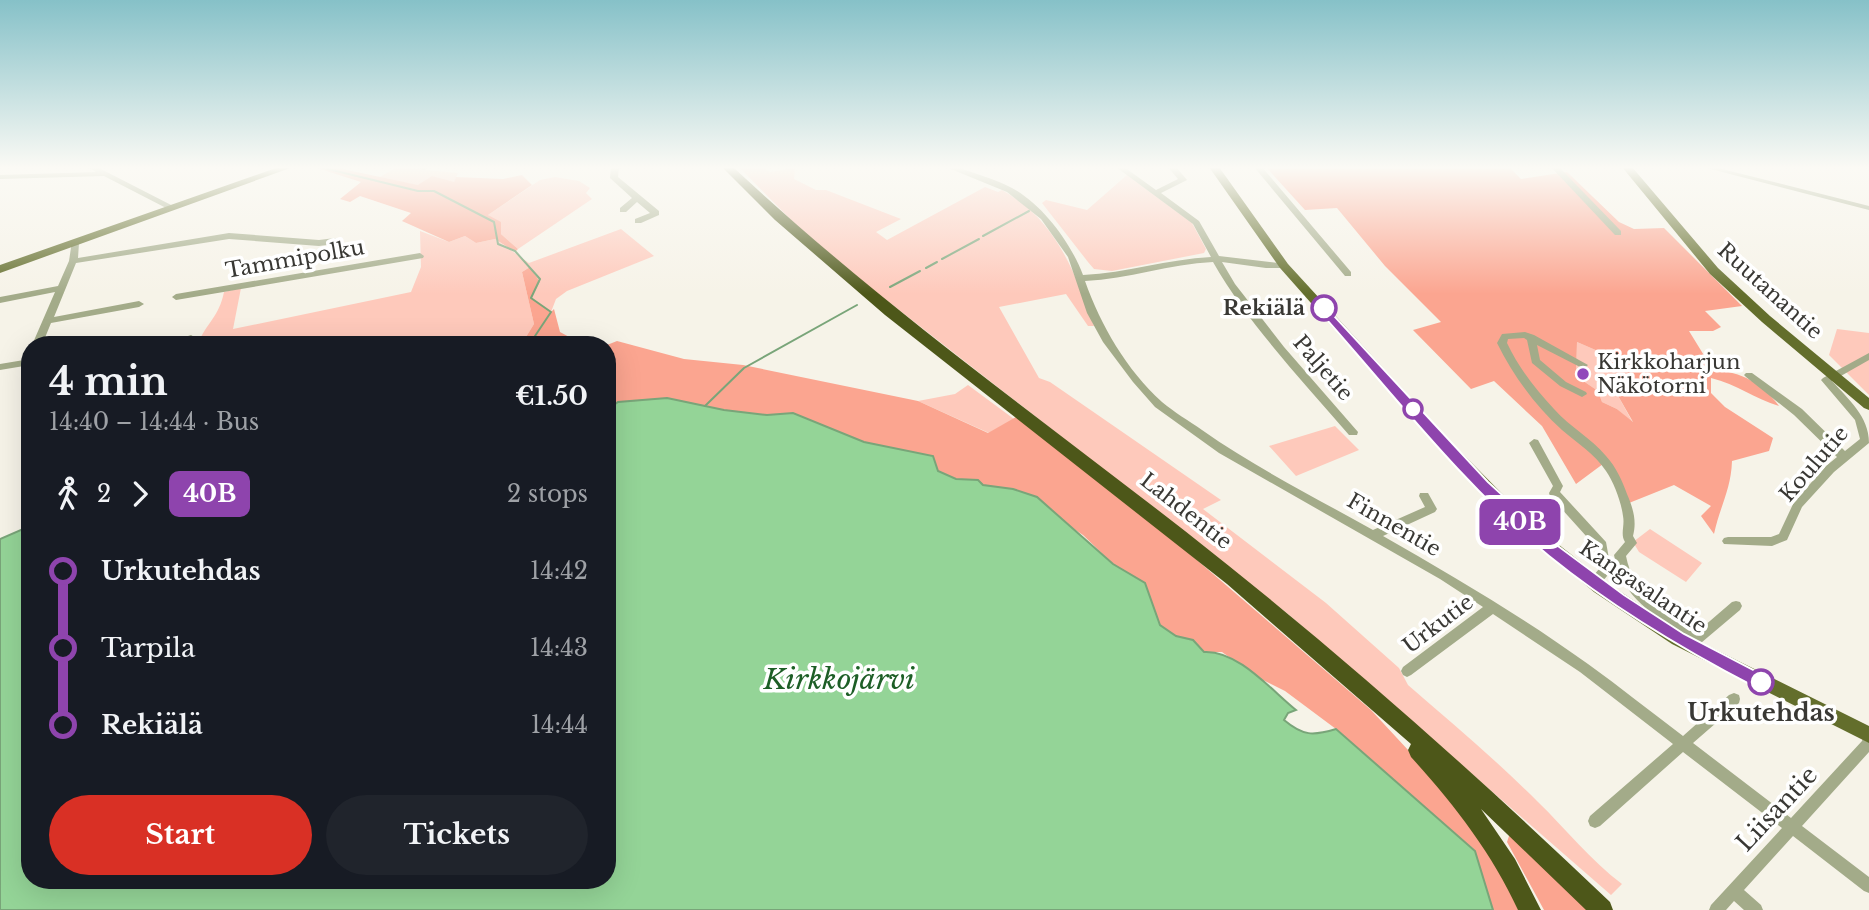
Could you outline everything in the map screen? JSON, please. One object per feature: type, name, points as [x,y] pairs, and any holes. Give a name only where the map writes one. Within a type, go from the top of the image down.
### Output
[{"type":"highway","name":"Lahdentie","points":[[772,209],[878,303],[1187,542],[1312,645],[1516,827],[1602,910]]},
{"type":"highway","points":[[1312,645],[1451,787],[1490,839],[1530,910]]},
{"type":"main road","points":[[0,269],[169,209]]},
{"type":"main road","name":"Kangasalantie","points":[[1244,209],[1284,265],[1503,506],[1594,582],[1693,643],[1869,737]]},
{"type":"main road","name":"Ruutanantie","points":[[1663,209],[1714,271],[1869,405]]},
{"type":"street","points":[[638,221],[656,213],[652,209]]},
{"type":"street","name":"Finnentie","points":[[1036,209],[1062,241],[1082,278],[1097,322],[1136,380],[1159,405],[1223,450],[1374,535],[1493,607],[1584,668],[1869,886]]},
{"type":"street","name":"Paljetie","points":[[1179,209],[1196,223],[1231,285],[1281,349],[1353,432]]},
{"type":"street","points":[[1294,209],[1348,274]]},
{"type":"street","points":[[1596,209],[1618,233]]},
{"type":"street","points":[[73,261],[229,236],[335,242]]},
{"type":"street","points":[[41,336],[73,261],[75,243]]},
{"type":"street","name":"Tammipolku","points":[[176,298],[420,256]]},
{"type":"street","points":[[1082,278],[1112,277],[1217,258],[1251,265],[1284,265]]},
{"type":"street","points":[[0,300],[61,288]]},
{"type":"street","points":[[47,321],[64,315],[139,304]]},
{"type":"street","points":[[1583,365],[1531,337],[1517,333],[1505,336],[1502,343],[1524,382],[1554,416],[1607,461],[1616,475],[1631,527],[1627,536],[1631,543],[1620,555],[1628,586],[1693,643],[1736,606]]},
{"type":"street","points":[[1531,337],[1535,361],[1563,384],[1583,394]]},
{"type":"street","points":[[1835,376],[1869,356]]},
{"type":"street","points":[[0,367],[21,364]]},
{"type":"street","points":[[1749,376],[1798,412],[1845,458]]},
{"type":"street","name":"Koulutie","points":[[1728,541],[1772,542],[1783,537],[1798,505],[1863,443],[1866,433],[1860,419],[1826,380],[1835,376]]},
{"type":"street","points":[[1534,443],[1558,486],[1554,493],[1602,545],[1605,570],[1594,582]]},
{"type":"street","points":[[1374,535],[1431,509],[1424,496]]},
{"type":"street","name":"Urkutie","points":[[1407,671],[1493,607]]},
{"type":"street","points":[[1595,821],[1734,699]]},
{"type":"street","name":"Liisantie","points":[[1716,910],[1868,744],[1869,737]]},
{"type":"street","points":[[1733,891],[1756,910]]},
{"type":"shaded area","points":[[400,209],[496,209],[488,215],[501,222],[501,234],[518,249],[515,252],[495,239],[476,243],[465,236],[449,242],[402,221],[411,213]]},
{"type":"shaded area","points":[[496,209],[577,209],[518,249],[501,234],[501,226],[488,215]]},
{"type":"shaded area","points":[[781,209],[876,209],[901,219],[876,232],[887,240],[943,209],[1029,209],[1050,231],[1061,248],[1079,285],[1094,326],[1088,326],[1066,294],[999,307],[1039,378],[1050,382],[1221,500],[1203,509],[1326,603],[1399,668],[1408,685],[1506,771],[1589,855],[1622,884],[1611,895],[1288,614],[871,288]]},
{"type":"shaded area","points":[[1047,209],[1174,209],[1192,223],[1206,249],[1204,253],[1112,271],[1094,269]]},
{"type":"shaded area","points":[[1338,209],[1606,209],[1619,222],[1634,229],[1664,228],[1742,306],[1705,311],[1721,327],[1713,331],[1689,331],[1713,370],[1733,373],[1750,380],[1766,391],[1779,406],[1711,378],[1711,393],[1725,407],[1773,438],[1769,451],[1732,461],[1730,481],[1714,534],[1701,516],[1711,506],[1674,485],[1629,503],[1607,461],[1576,484],[1542,426],[1494,381],[1471,389],[1413,330],[1441,322],[1385,266]],"holes":[[[1577,342],[1614,358],[1607,371],[1618,386],[1617,394],[1633,422],[1617,409],[1602,402],[1598,391],[1576,376]]]},
{"type":"shaded area","points":[[621,229],[654,256],[567,291],[556,299],[551,312],[531,298],[540,282],[530,267],[522,272],[534,324],[527,336],[202,336],[219,308],[224,292],[241,288],[233,329],[411,292],[421,267],[420,231],[449,242],[465,236],[476,243],[495,239],[529,263]]},
{"type":"shaded area","points":[[530,267],[540,282],[531,298],[551,312],[554,309],[560,332],[567,336],[527,336],[534,324],[522,272]]},
{"type":"shaded area","points":[[1837,329],[1869,333],[1869,395],[1829,355]]},
{"type":"shaded area","points":[[616,341],[684,359],[743,365],[918,401],[988,433],[1016,417],[1169,536],[1371,710],[1446,791],[1489,846],[1521,910],[1493,910],[1475,851],[1336,729],[1285,691],[1257,677],[1222,652],[1204,652],[1193,640],[1176,636],[1160,625],[1145,583],[1113,564],[1083,535],[1013,489],[983,485],[978,480],[956,479],[938,471],[933,456],[864,442],[793,413],[767,415],[724,410],[667,398],[616,403]]},
{"type":"shaded area","points":[[1577,342],[1614,358],[1612,380],[1618,386],[1617,394],[1633,423],[1617,409],[1602,402],[1598,391],[1576,376]]},
{"type":"shaded area","points":[[968,385],[1014,419],[989,433],[918,401],[955,394]]},
{"type":"shaded area","points":[[1335,426],[1359,450],[1296,476],[1269,446]]},
{"type":"shaded area","points":[[1650,529],[1702,563],[1686,582],[1639,552],[1633,542]]},
{"type":"shaded area","points":[[1510,833],[1588,910],[1544,910],[1507,842]]},
{"type":"water","name":"Kirkkojärvi","points":[[667,398],[724,410],[767,415],[793,413],[864,442],[933,456],[938,471],[956,479],[978,480],[983,485],[1013,489],[1037,497],[1113,564],[1145,583],[1160,625],[1176,636],[1193,640],[1204,652],[1229,657],[1253,673],[1296,710],[1288,713],[1284,720],[1297,729],[1308,733],[1321,733],[1336,729],[1475,851],[1493,910],[0,910],[0,539],[21,530],[21,889],[616,889],[618,402]]},
{"type":"waterway","points":[[470,209],[494,222],[498,244],[515,251],[540,279],[531,298],[551,312],[535,336]]},
{"type":"waterway","points":[[983,236],[1029,211]]},
{"type":"waterway","points":[[942,259],[979,239]]},
{"type":"waterway","points":[[926,268],[937,262]]},
{"type":"waterway","points":[[890,287],[920,271]]},
{"type":"waterway","points":[[705,406],[744,368],[857,305]]},
{"type":"bus line","name":"40B","points":[[1324,308],[1483,486],[1553,550],[1618,600],[1678,639],[1761,682]]},
{"type":"place","name":"Rekiälä","points":[[1324,308]]},
{"type":"place","name":"Kirkkoharjun Näkötorni","points":[[1583,374]]},
{"type":"place","name":"Urkutehdas","points":[[1761,682]]}]
